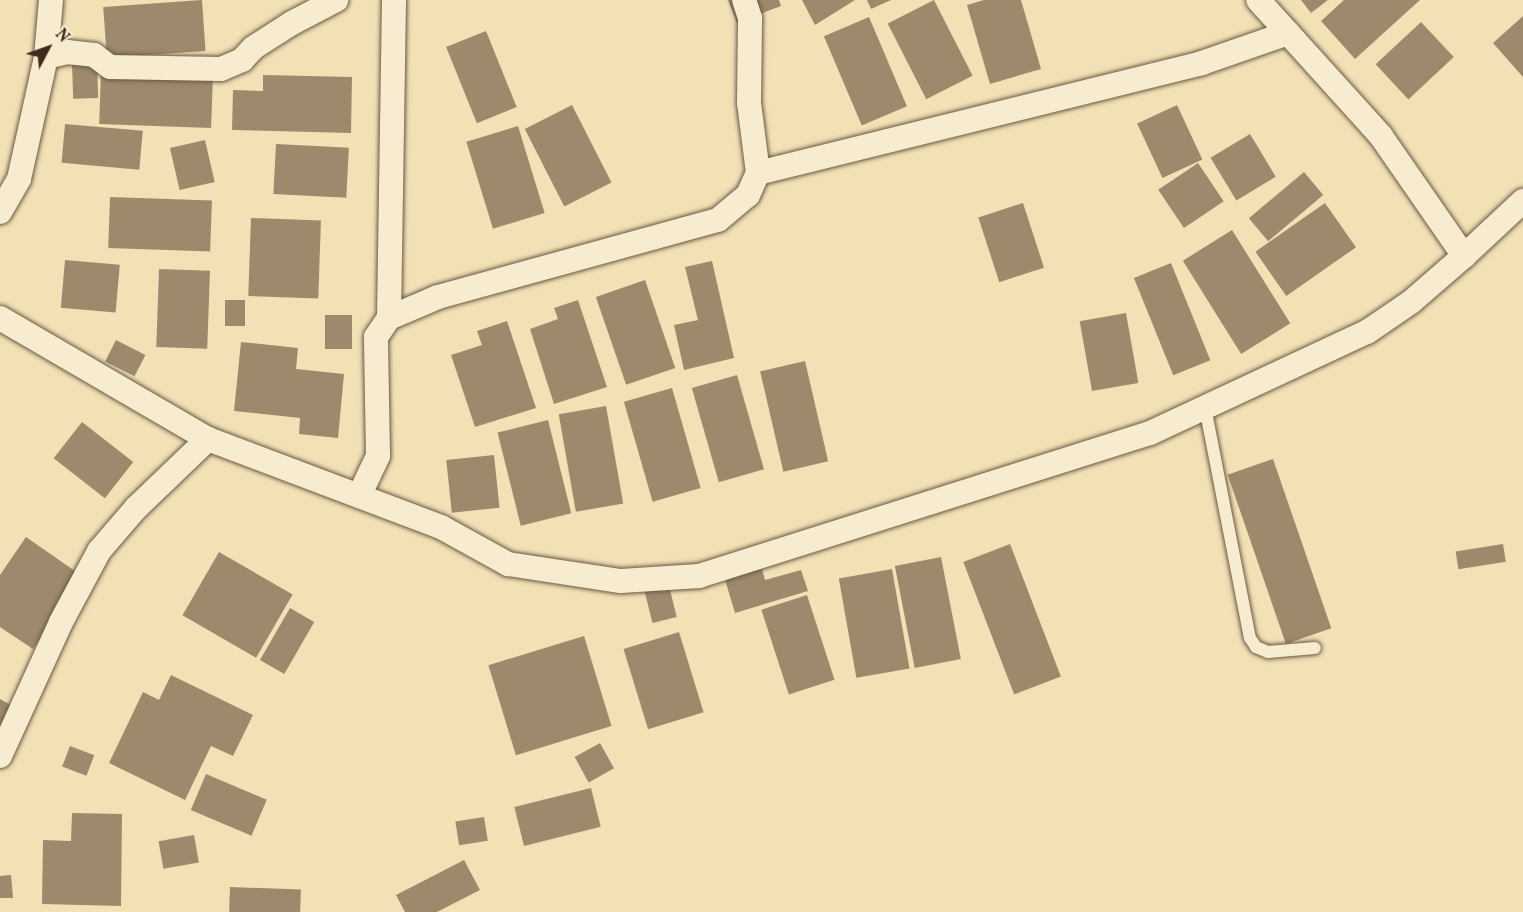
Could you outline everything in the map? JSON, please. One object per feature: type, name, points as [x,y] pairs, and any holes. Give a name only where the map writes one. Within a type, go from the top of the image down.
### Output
[{"type":"street","points":[[0,212],[19,179],[46,57],[51,0]]},
{"type":"street","points":[[46,57],[67,51],[94,55],[110,68],[221,69],[242,60],[253,48],[292,23],[336,0]]},
{"type":"street","points":[[389,318],[394,0]]},
{"type":"street","points":[[359,496],[378,456],[376,337],[389,318],[438,297],[718,220],[748,195],[758,173],[749,103],[750,18],[744,0]]},
{"type":"street","points":[[1258,0],[1381,136],[1464,256]]},
{"type":"street","points":[[758,173],[1202,63],[1288,33]]},
{"type":"street","points":[[0,318],[208,438],[441,527],[508,564],[621,581],[699,576],[1150,433],[1367,332],[1412,302],[1523,201]]},
{"type":"street","points":[[0,756],[61,622],[99,551],[136,508],[208,438]]},
{"type":"lane","points":[[1206,407],[1250,638],[1256,647],[1268,652],[1315,648]]},
{"type":"building","points":[[202,0],[206,51],[107,58],[103,7]]},
{"type":"building","points":[[728,0],[779,0],[781,6],[737,23]]},
{"type":"building","points":[[802,0],[855,0],[815,25]]},
{"type":"building","points":[[867,0],[891,0],[871,9]]},
{"type":"building","points":[[934,0],[973,76],[926,99],[888,24]]},
{"type":"building","points":[[984,0],[1021,0],[1041,69],[990,84],[967,5]]},
{"type":"building","points":[[1301,0],[1328,0],[1311,13]]},
{"type":"building","points":[[1344,0],[1420,0],[1355,59],[1321,21]]},
{"type":"building","points":[[1523,16],[1523,77],[1493,43]]},
{"type":"building","points":[[869,17],[907,106],[862,125],[824,36]]},
{"type":"building","points":[[1421,22],[1454,57],[1408,99],[1376,64]]},
{"type":"building","points":[[486,31],[517,107],[477,123],[446,47]]},
{"type":"building","points":[[97,64],[98,98],[73,99],[72,65]]},
{"type":"building","points":[[101,72],[213,76],[211,128],[99,124]]},
{"type":"building","points":[[263,75],[352,77],[351,133],[232,130],[233,90],[263,91]]},
{"type":"building","points":[[572,105],[611,183],[564,207],[525,129]]},
{"type":"building","points":[[1177,105],[1202,159],[1162,178],[1137,124]]},
{"type":"building","points":[[65,124],[143,131],[139,170],[62,163]]},
{"type":"building","points":[[518,126],[545,213],[493,229],[466,142]]},
{"type":"building","points":[[1250,134],[1276,177],[1236,201],[1211,158]]},
{"type":"building","points":[[205,140],[215,182],[180,190],[170,148]]},
{"type":"building","points":[[276,144],[349,148],[346,198],[273,194]]},
{"type":"building","points":[[1198,163],[1224,201],[1184,228],[1158,190]]},
{"type":"building","points":[[1304,172],[1323,195],[1268,241],[1249,218]]},
{"type":"building","points":[[110,197],[212,201],[210,252],[108,248]]},
{"type":"building","points":[[1023,203],[1044,268],[999,282],[978,218]]},
{"type":"building","points":[[1325,203],[1356,247],[1286,296],[1255,252]]},
{"type":"building","points":[[251,218],[321,220],[318,298],[248,296]]},
{"type":"building","points":[[1232,230],[1290,323],[1241,354],[1183,261]]},
{"type":"building","points":[[65,260],[120,265],[116,313],[61,308]]},
{"type":"building","points":[[712,261],[734,358],[684,370],[674,325],[698,320],[685,267]]},
{"type":"building","points":[[1171,263],[1210,360],[1173,375],[1134,278]]},
{"type":"building","points":[[159,269],[210,271],[207,349],[156,347]]},
{"type":"building","points":[[645,280],[675,368],[626,385],[596,297]]},
{"type":"building","points":[[225,300],[245,300],[245,326],[225,326]]},
{"type":"building","points":[[578,300],[607,387],[554,404],[530,329],[558,319],[554,308]]},
{"type":"building","points":[[1126,313],[1138,383],[1092,391],[1080,321]]},
{"type":"building","points":[[325,315],[352,315],[352,349],[325,349]]},
{"type":"building","points":[[507,321],[536,408],[475,427],[451,355],[482,345],[477,331]]},
{"type":"building","points":[[116,340],[145,355],[135,376],[105,361]]},
{"type":"building","points":[[241,342],[298,348],[296,369],[344,374],[338,438],[299,434],[300,418],[234,411]]},
{"type":"building","points":[[805,361],[828,461],[783,472],[760,371]]},
{"type":"building","points":[[737,375],[764,469],[719,482],[692,388]]},
{"type":"building","points":[[672,388],[701,488],[653,502],[624,402]]},
{"type":"building","points":[[606,406],[623,503],[576,512],[559,414]]},
{"type":"building","points":[[548,420],[571,513],[521,526],[498,433]]},
{"type":"building","points":[[82,422],[133,462],[105,498],[54,458]]},
{"type":"building","points":[[494,455],[500,508],[452,513],[446,460]]},
{"type":"building","points":[[1273,459],[1331,628],[1286,644],[1228,475]]},
{"type":"building","points":[[26,537],[82,576],[33,649],[0,627],[0,575]]},
{"type":"building","points":[[1010,544],[1061,677],[1014,694],[963,562]]},
{"type":"building","points":[[1503,544],[1506,562],[1458,569],[1456,552]]},
{"type":"building","points":[[219,552],[293,594],[256,658],[182,615]]},
{"type":"building","points":[[941,557],[961,659],[915,668],[895,566]]},
{"type":"building","points":[[760,562],[765,580],[801,570],[808,591],[735,613],[723,573]]},
{"type":"building","points":[[892,569],[910,668],[856,678],[839,578]]},
{"type":"building","points":[[669,586],[677,617],[652,623],[645,592]]},
{"type":"building","points":[[807,595],[835,680],[789,694],[761,610]]},
{"type":"building","points":[[290,608],[314,622],[284,674],[260,660]]},
{"type":"building","points":[[679,632],[704,712],[648,729],[624,649]]},
{"type":"building","points":[[584,636],[611,726],[516,755],[488,665]]},
{"type":"building","points":[[171,675],[253,715],[233,756],[211,746],[185,800],[109,763],[143,692],[159,700]]},
{"type":"building","points":[[0,699],[14,707],[0,732]]},
{"type":"building","points":[[600,743],[614,768],[589,782],[575,757]]},
{"type":"building","points":[[70,746],[94,755],[86,776],[62,767]]},
{"type":"building","points":[[206,774],[267,800],[252,836],[191,810]]},
{"type":"building","points":[[591,788],[601,827],[524,846],[514,807]]},
{"type":"building","points":[[72,813],[122,814],[121,906],[42,904],[43,840],[71,841]]},
{"type":"building","points":[[484,817],[488,841],[459,845],[455,822]]},
{"type":"building","points":[[194,835],[199,863],[163,869],[159,841]]},
{"type":"building","points":[[464,860],[480,890],[437,912],[405,912],[396,895]]},
{"type":"building","points":[[11,875],[13,898],[0,898],[0,876]]},
{"type":"building","points":[[230,887],[301,889],[300,912],[229,912]]}]
